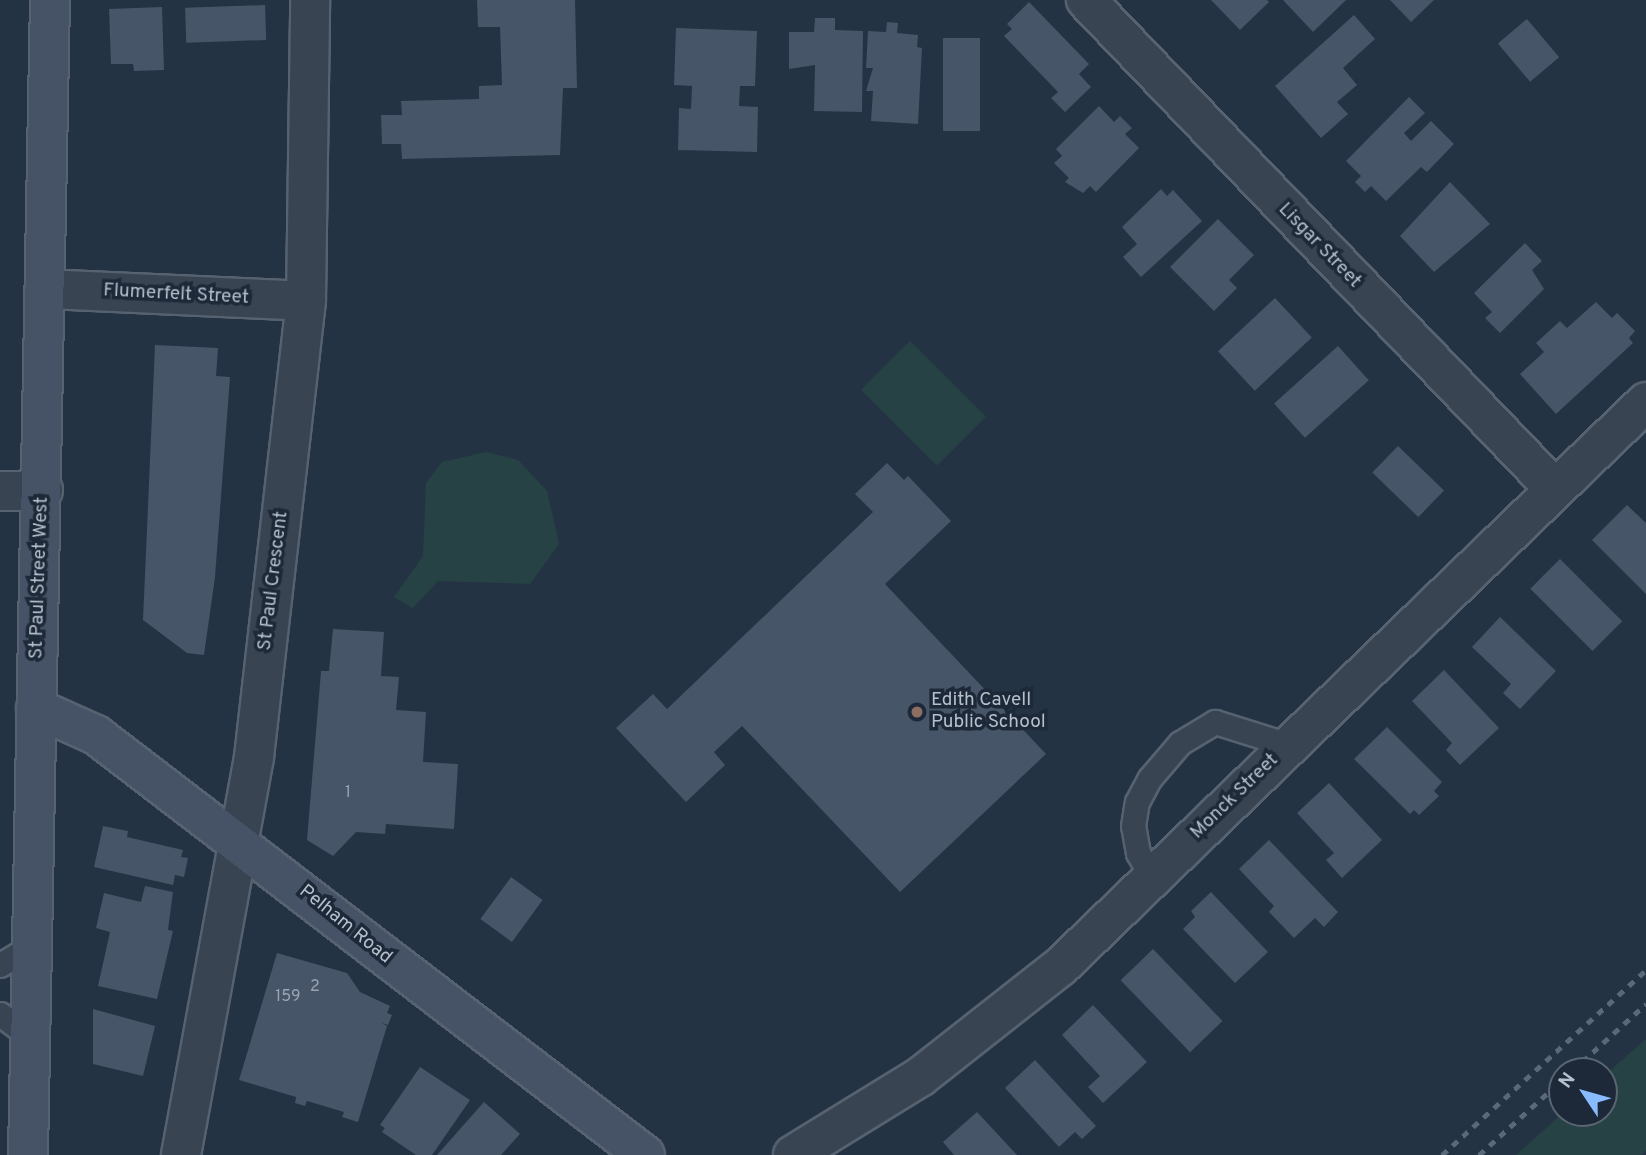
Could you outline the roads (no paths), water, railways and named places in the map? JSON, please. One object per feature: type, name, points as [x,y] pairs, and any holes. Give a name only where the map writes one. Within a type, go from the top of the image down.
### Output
[{"type":"main road","name":"St Paul Street West","points":[[28,1155],[43,490],[50,0]]},
{"type":"main road","name":"Pelham Road","points":[[36,708],[96,735],[239,840],[515,1060],[645,1155]]},
{"type":"street","name":"St Paul Crescent","points":[[181,1155],[254,757],[306,301],[310,0]]},
{"type":"street","name":"Lisgar Street","points":[[1086,0],[1555,489]]},
{"type":"street","name":"Flumerfelt Street","points":[[46,289],[306,301]]},
{"type":"street","name":"Monck Street","points":[[793,1155],[920,1077],[1060,967],[1646,402]]},
{"type":"street","points":[[0,491],[43,490]]},
{"type":"lane","points":[[1152,878],[1138,853],[1133,826],[1137,802],[1150,778],[1180,743],[1215,722],[1289,745]]},
{"type":"lane","points":[[0,965],[33,945]]},
{"type":"lane","points":[[0,1014],[31,1037]]},
{"type":"railway","points":[[1442,1155],[1646,970]]},
{"type":"railway","points":[[1587,1057],[1646,1004]]},
{"type":"railway","points":[[1479,1155],[1548,1093]]},
{"type":"place","name":"Edith Cavell Public School","points":[[917,712]]}]
